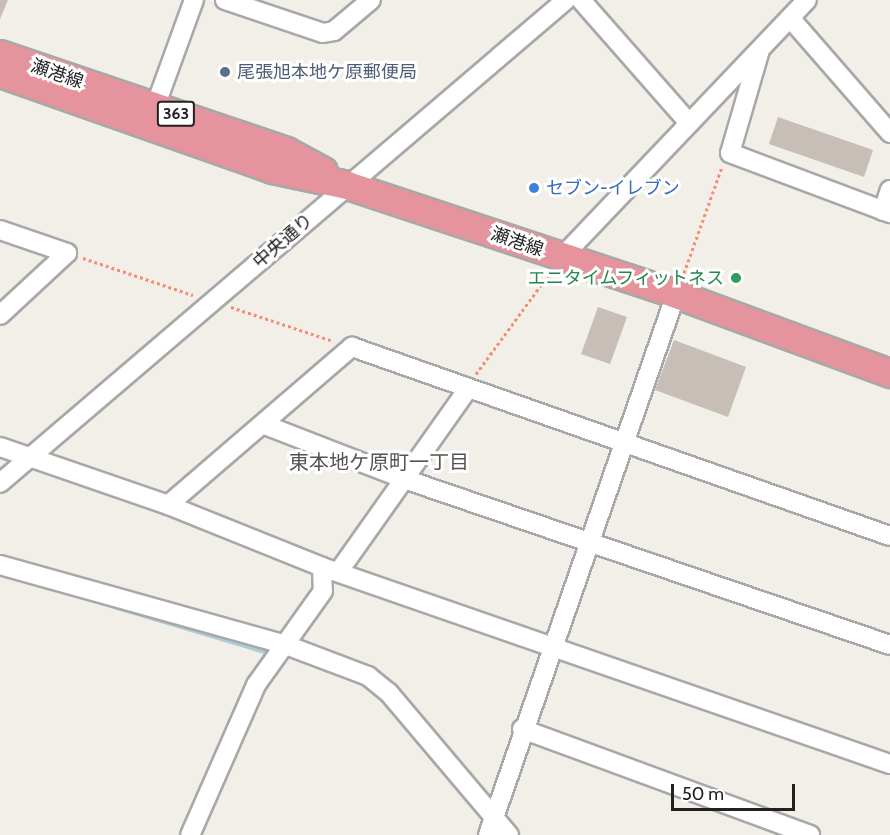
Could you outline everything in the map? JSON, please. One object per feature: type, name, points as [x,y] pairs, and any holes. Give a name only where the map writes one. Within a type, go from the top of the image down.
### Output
[{"type":"highway","name":"瀬港線","points":[[0,54],[286,151],[347,185]]},
{"type":"highway","name":"瀬港線","points":[[0,74],[272,169],[347,185],[676,294],[890,373]]},
{"type":"street","points":[[154,107],[195,0]]},
{"type":"street","points":[[225,0],[323,33],[334,31],[371,0]]},
{"type":"street","name":"中央通り","points":[[0,483],[26,458],[214,302],[347,185],[566,0]]},
{"type":"street","points":[[581,0],[689,123]]},
{"type":"street","points":[[562,257],[807,0]]},
{"type":"street","points":[[791,19],[890,132]]},
{"type":"street","points":[[760,48],[729,153],[886,212],[890,190]]},
{"type":"street","points":[[0,230],[67,253],[0,315]]},
{"type":"street","points":[[488,835],[550,648],[676,294]]},
{"type":"street","points":[[168,505],[265,425],[352,347],[890,534]]},
{"type":"street","points":[[190,835],[256,685],[323,591],[331,569],[407,480],[467,388]]},
{"type":"street","points":[[265,425],[407,480],[589,540],[890,645]]},
{"type":"street","points":[[0,447],[26,458],[168,505],[331,569],[550,648],[890,764]]},
{"type":"street","points":[[0,566],[286,645],[379,684],[509,835]]},
{"type":"street","points":[[522,729],[785,831],[810,835]]},
{"type":"path","points":[[676,294],[723,164],[733,154]]},
{"type":"path","points":[[67,253],[352,347]]},
{"type":"path","points":[[467,388],[562,257]]},
{"type":"building","points":[[0,0],[8,0],[0,19]]},
{"type":"building","points":[[778,117],[873,150],[864,177],[769,144]]},
{"type":"building","points":[[598,307],[627,317],[610,364],[581,354]]},
{"type":"building","points":[[674,340],[746,367],[728,417],[655,390]]},
{"type":"waterway","points":[[114,606],[271,653]]},
{"type":"place","name":"尾張旭本地ケ原郵便局","points":[[225,72]]},
{"type":"place","name":"セブン-イレブン","points":[[534,188]]},
{"type":"place","name":"エニタイムフィットネス","points":[[736,278]]},
{"type":"district","name":"東本地ケ原町一丁目","points":[[379,462]]}]
